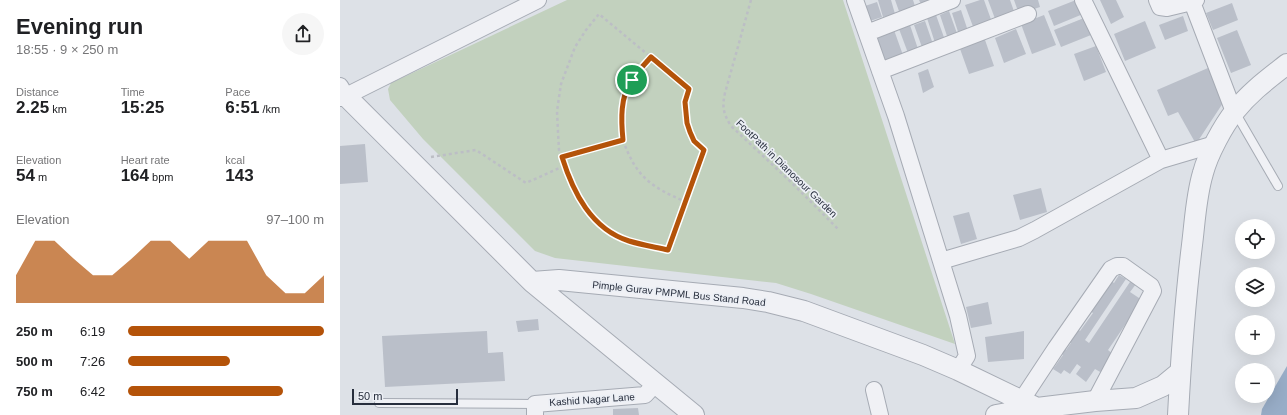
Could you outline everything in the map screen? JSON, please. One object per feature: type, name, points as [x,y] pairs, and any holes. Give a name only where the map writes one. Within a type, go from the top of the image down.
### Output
[{"type":"street","points":[[538,0],[342,93],[532,282],[694,415]]},
{"type":"street","points":[[855,0],[896,116],[958,316],[967,356],[958,370]]},
{"type":"street","points":[[867,33],[952,0]]},
{"type":"street","points":[[1083,0],[1160,160]]},
{"type":"street","points":[[1157,0],[1160,7],[1167,8],[1194,1],[1234,112]]},
{"type":"street","points":[[880,70],[1028,14]]},
{"type":"street","points":[[1178,415],[1183,327],[1196,210],[1203,173],[1215,144],[1234,112],[1256,88],[1287,64]]},
{"type":"street","points":[[941,261],[1019,238],[1036,230],[1160,160],[1215,144]]},
{"type":"street","points":[[1029,405],[1056,348],[1111,269],[1117,266],[1123,266],[1151,286],[1153,291],[1095,401]]},
{"type":"street","name":"Pimple Gurav PMPML Bus Stand Road","points":[[532,282],[559,280],[743,298],[768,302],[804,311],[923,355],[958,370],[1029,405]]},
{"type":"street","points":[[996,415],[1029,405],[1136,398],[1163,386],[1180,372]]},
{"type":"street","name":"Kashid Nagar Lane","points":[[535,409],[645,395],[656,383]]},
{"type":"street","points":[[874,390],[880,415]]},
{"type":"lane","points":[[1234,112],[1278,186]]},
{"type":"lane","points":[[379,403],[535,409]]},
{"type":"path","name":"FootPath in Dianosour Garden","points":[[752,0],[722,104],[724,115],[731,126],[839,230]]},
{"type":"path","points":[[599,14],[651,57],[689,89],[685,102],[687,123],[694,141],[704,150],[668,250],[628,240],[612,233],[592,218],[574,192],[559,150],[557,111],[561,84],[575,47],[599,14]]},
{"type":"path","points":[[651,57],[632,80],[626,91],[622,108],[621,123],[623,140],[630,158],[641,175],[663,191],[686,202]]},
{"type":"path","points":[[562,157],[623,140]]},
{"type":"path","points":[[410,161],[476,150],[526,183],[564,166]]},
{"type":"green space","points":[[567,0],[843,0],[955,344],[776,283],[555,258],[535,251],[423,139],[390,100],[388,89],[391,83]]},
{"type":"water","points":[[1287,366],[1287,415],[1261,415],[1265,403],[1275,403],[1275,387]]},
{"type":"building","points":[[878,0],[891,0],[895,14],[883,17]]},
{"type":"building","points":[[895,0],[913,0],[916,9],[900,14]]},
{"type":"building","points":[[919,0],[933,0],[921,4]]},
{"type":"building","points":[[984,0],[993,25],[975,32],[965,5]]},
{"type":"building","points":[[988,0],[1010,0],[1016,17],[997,24]]},
{"type":"building","points":[[1014,0],[1038,0],[1040,7],[1019,14]]},
{"type":"building","points":[[1076,0],[1083,14],[1054,26],[1048,11]]},
{"type":"building","points":[[1100,0],[1116,0],[1124,17],[1111,24]]},
{"type":"building","points":[[877,2],[882,17],[870,21],[865,6]]},
{"type":"building","points":[[1232,3],[1238,20],[1213,30],[1206,13]]},
{"type":"building","points":[[961,10],[969,34],[960,38],[952,13]]},
{"type":"building","points":[[949,11],[959,39],[949,42],[940,15]]},
{"type":"building","points":[[936,15],[946,43],[936,46],[927,18]]},
{"type":"building","points":[[1044,15],[1056,45],[1032,54],[1021,24]]},
{"type":"building","points":[[1183,16],[1188,31],[1165,40],[1159,25]]},
{"type":"building","points":[[1084,18],[1091,35],[1061,47],[1054,30]]},
{"type":"building","points":[[925,21],[934,47],[923,50],[914,25]]},
{"type":"building","points":[[1145,21],[1156,48],[1125,61],[1114,34]]},
{"type":"building","points":[[910,25],[918,49],[908,53],[899,29]]},
{"type":"building","points":[[1016,29],[1026,54],[1004,63],[995,38]]},
{"type":"building","points":[[894,30],[904,58],[885,64],[876,36]]},
{"type":"building","points":[[1237,30],[1251,65],[1231,73],[1217,38]]},
{"type":"building","points":[[984,37],[994,66],[969,74],[959,46]]},
{"type":"building","points":[[1096,46],[1106,72],[1084,81],[1074,54]]},
{"type":"building","points":[[1208,68],[1223,103],[1196,144],[1178,112],[1168,116],[1157,90]]},
{"type":"building","points":[[928,69],[934,87],[923,93],[918,73]]},
{"type":"building","points":[[365,144],[368,182],[340,184],[340,146]]},
{"type":"building","points":[[1041,188],[1047,212],[1020,220],[1013,195]]},
{"type":"building","points":[[969,212],[977,239],[961,244],[953,216]]},
{"type":"building","points":[[1119,275],[1126,279],[1085,340],[1089,343],[1134,276],[1139,280],[1130,292],[1142,300],[1108,350],[1114,355],[1102,373],[1095,369],[1086,382],[1076,374],[1081,367],[1077,364],[1070,374],[1064,370],[1061,374],[1053,369],[1063,355],[1060,353],[1064,348],[1066,350],[1071,343],[1066,340],[1075,327],[1080,331],[1093,313],[1090,311],[1110,280],[1114,283]]},
{"type":"building","points":[[988,302],[992,324],[971,328],[966,307]]},
{"type":"building","points":[[538,319],[539,330],[518,332],[516,321]]},
{"type":"building","points":[[487,331],[488,353],[503,352],[505,381],[385,387],[382,336]]},
{"type":"building","points":[[1024,331],[1024,359],[988,362],[985,337]]},
{"type":"building","points":[[638,408],[639,415],[613,415],[613,409]]},
{"type":"route","points":[[651,57],[689,89],[685,102],[687,123],[694,141],[704,150],[668,250],[628,240],[612,233],[592,218],[574,192],[562,157],[623,140],[621,123],[622,108],[626,91],[632,80],[651,57]]}]
